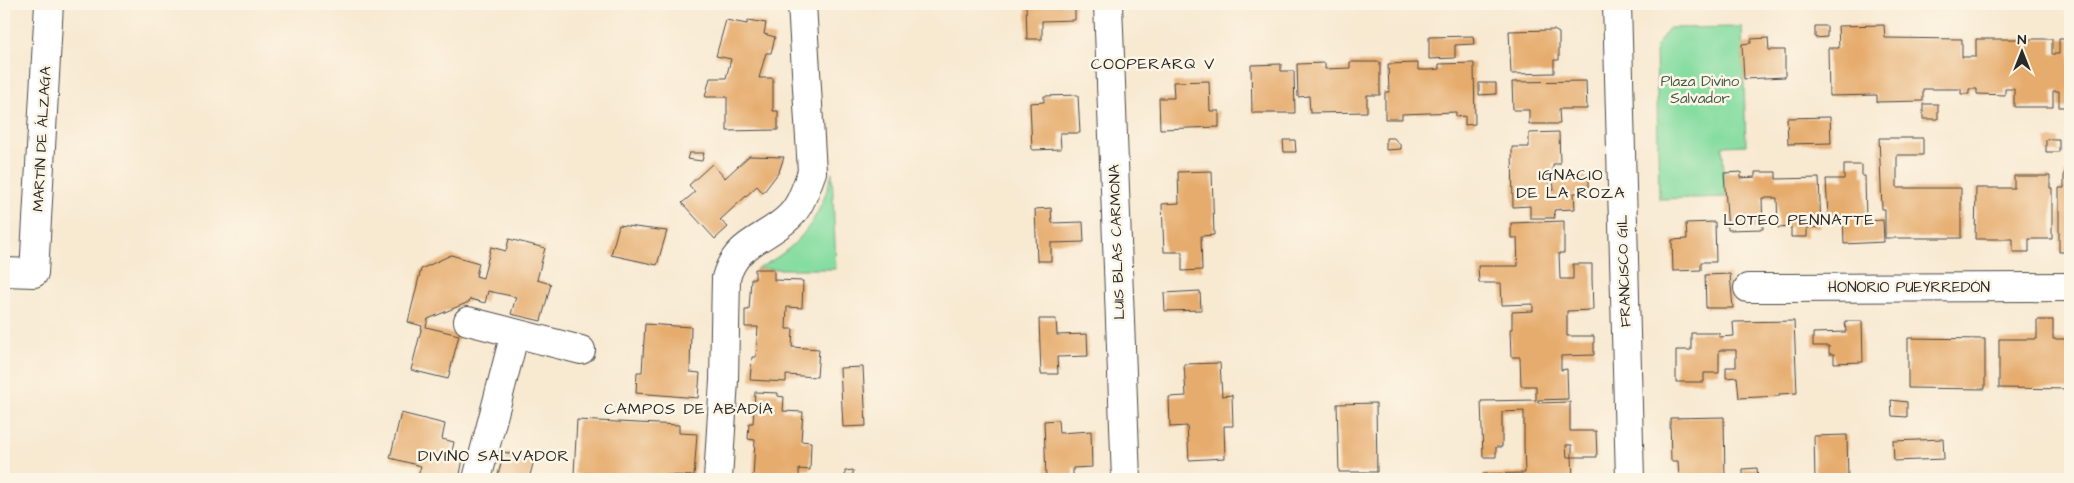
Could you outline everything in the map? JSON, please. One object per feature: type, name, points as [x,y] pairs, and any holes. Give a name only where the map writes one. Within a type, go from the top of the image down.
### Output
[{"type":"street","name":"MARTÍN DE ÁLZAGA","points":[[4,272],[34,273],[50,4]]},
{"type":"street","points":[[718,479],[724,380],[726,278],[730,264],[743,249],[790,216],[803,196],[812,172],[802,4]]},
{"type":"street","name":"LUIS BLAS CARMONA","points":[[1108,4],[1126,479]]},
{"type":"street","name":"FRANCISCO GIL","points":[[1617,4],[1630,479]]},
{"type":"street","name":"HONORIO PUEYRREDÓN","points":[[1748,288],[2070,286]]},
{"type":"street","points":[[468,321],[581,350]]},
{"type":"street","points":[[477,479],[515,332]]},
{"type":"green space","name":"Plaza Divino Salvador","points":[[1742,27],[1746,145],[1722,146],[1726,197],[1659,199],[1656,46],[1669,28]]},
{"type":"green space","points":[[832,172],[836,269],[756,269],[784,252],[806,230],[822,203]]},
{"type":"building","points":[[1026,4],[1075,4],[1075,20],[1042,21],[1042,39],[1027,39]]},
{"type":"building","points":[[726,20],[747,24],[748,20],[766,23],[764,34],[775,37],[771,53],[766,53],[759,78],[773,78],[773,111],[778,111],[778,130],[727,131],[727,97],[705,97],[710,78],[726,78],[731,59],[716,56]]},
{"type":"building","points":[[1884,25],[1885,38],[1962,39],[1962,57],[1976,57],[1976,39],[2052,39],[2052,54],[2059,54],[2059,39],[2070,39],[2070,107],[2059,107],[2059,91],[2053,91],[2053,107],[2014,107],[2014,89],[2005,89],[2005,95],[1977,94],[1977,89],[1969,89],[1969,94],[1961,94],[1961,89],[1923,89],[1923,101],[1877,102],[1877,95],[1829,96],[1828,48],[1839,48],[1838,26]]},
{"type":"building","points":[[1815,26],[1827,26],[1827,37],[1815,38]]},
{"type":"building","points":[[1554,30],[1559,33],[1559,60],[1554,60],[1554,73],[1511,74],[1509,31]]},
{"type":"building","points":[[1473,36],[1474,44],[1455,45],[1455,58],[1429,59],[1429,37]]},
{"type":"building","points":[[1768,38],[1769,50],[1785,50],[1785,77],[1744,79],[1742,44],[1751,43],[1751,39]]},
{"type":"building","points":[[1350,62],[1380,62],[1380,95],[1367,95],[1367,112],[1310,113],[1309,96],[1298,97],[1297,64],[1325,63],[1325,69],[1350,68]]},
{"type":"building","points":[[1418,63],[1418,70],[1430,70],[1439,69],[1439,64],[1474,63],[1475,124],[1465,125],[1465,116],[1456,117],[1456,112],[1402,114],[1402,119],[1385,119],[1385,92],[1389,92],[1388,64]]},
{"type":"building","points":[[1281,64],[1281,71],[1294,71],[1295,113],[1252,113],[1251,65]]},
{"type":"building","points":[[1209,81],[1210,111],[1219,111],[1219,127],[1160,129],[1159,98],[1174,98],[1173,82]]},
{"type":"building","points":[[1586,81],[1587,109],[1559,109],[1560,124],[1529,124],[1529,110],[1513,110],[1512,82]]},
{"type":"building","points":[[1479,83],[1496,83],[1496,94],[1479,95]]},
{"type":"building","points":[[1078,95],[1080,133],[1060,133],[1061,149],[1032,150],[1030,103],[1044,102],[1044,96]]},
{"type":"building","points":[[1923,104],[1938,104],[1938,119],[1923,119]]},
{"type":"building","points":[[1830,117],[1831,143],[1788,144],[1787,118]]},
{"type":"building","points":[[1559,132],[1560,164],[1553,164],[1553,177],[1589,176],[1589,193],[1574,193],[1575,209],[1554,210],[1555,218],[1530,218],[1530,206],[1513,207],[1512,147],[1529,147],[1529,133]],"holes":[[[1549,177],[1553,177],[1554,190],[1549,190]]]},
{"type":"building","points":[[1386,138],[1394,138],[1401,146],[1401,149],[1386,150]]},
{"type":"building","points":[[1879,138],[1923,138],[1923,155],[1897,155],[1897,188],[1961,188],[1961,238],[1885,238],[1885,209],[1882,209]]},
{"type":"building","points":[[2046,139],[2059,139],[2059,152],[2046,152]]},
{"type":"building","points":[[1283,140],[1295,140],[1296,152],[1284,152]]},
{"type":"building","points":[[689,153],[704,153],[702,161],[687,159]]},
{"type":"building","points":[[749,156],[784,157],[779,172],[763,193],[757,186],[720,220],[728,227],[715,239],[682,203],[695,192],[689,185],[712,164],[725,178]]},
{"type":"building","points":[[1844,165],[1862,165],[1862,176],[1865,176],[1866,221],[1883,220],[1884,242],[1844,244],[1843,217],[1828,217],[1826,179],[1844,179]]},
{"type":"building","points":[[1212,171],[1214,235],[1201,236],[1202,270],[1182,271],[1182,252],[1164,252],[1162,204],[1179,203],[1178,172]]},
{"type":"building","points":[[1741,172],[1741,178],[1755,177],[1755,172],[1776,172],[1776,179],[1819,178],[1821,227],[1807,228],[1807,237],[1791,237],[1791,227],[1778,228],[1777,198],[1762,198],[1763,229],[1728,230],[1724,173]]},
{"type":"building","points":[[2064,173],[2070,173],[2070,252],[2059,252],[2059,188],[2064,188]]},
{"type":"building","points":[[2014,176],[2050,176],[2050,188],[2052,188],[2052,239],[2029,239],[2029,252],[2013,252],[2013,239],[1975,239],[1976,188],[2014,188]]},
{"type":"building","points":[[1051,208],[1052,223],[1083,222],[1084,242],[1051,243],[1051,261],[1037,261],[1035,209]]},
{"type":"building","points":[[1564,221],[1564,253],[1559,253],[1560,279],[1573,279],[1573,264],[1592,264],[1593,310],[1567,311],[1567,336],[1594,336],[1594,355],[1561,356],[1561,370],[1567,369],[1568,399],[1538,400],[1538,403],[1570,402],[1570,431],[1596,431],[1597,457],[1572,457],[1573,479],[1483,479],[1483,474],[1525,473],[1524,411],[1502,412],[1502,447],[1496,447],[1496,457],[1483,457],[1481,401],[1536,400],[1536,386],[1521,386],[1520,357],[1511,357],[1510,329],[1512,329],[1512,312],[1533,311],[1533,304],[1502,305],[1501,283],[1479,283],[1478,266],[1518,266],[1517,238],[1511,238],[1511,223]],"holes":[[[1566,445],[1572,445],[1572,457],[1567,457]]]},
{"type":"building","points":[[1715,222],[1716,262],[1701,262],[1701,270],[1673,271],[1672,240],[1687,239],[1686,223]]},
{"type":"building","points":[[619,225],[667,231],[657,265],[611,255]]},
{"type":"building","points":[[509,239],[545,248],[537,280],[551,284],[541,321],[511,314],[516,297],[488,291],[485,303],[470,299],[469,302],[428,319],[426,327],[459,335],[448,379],[411,370],[422,326],[408,322],[421,269],[451,255],[479,263],[476,276],[483,278],[491,247],[506,251]]},
{"type":"building","points":[[755,269],[774,269],[774,280],[803,281],[802,308],[787,307],[786,329],[793,329],[792,347],[819,349],[817,377],[786,375],[786,382],[750,380],[752,357],[756,357],[758,327],[745,327],[745,310],[749,310],[751,279],[755,279]]},
{"type":"building","points":[[1730,274],[1733,308],[1706,308],[1705,275]]},
{"type":"building","points":[[1200,291],[1201,310],[1165,311],[1164,293]]},
{"type":"building","points":[[1039,319],[1056,319],[1057,335],[1087,334],[1088,356],[1057,357],[1058,374],[1041,374]]},
{"type":"building","points":[[2037,320],[2053,320],[2053,339],[2070,339],[2070,389],[1999,388],[1999,339],[2037,339]]},
{"type":"building","points":[[1794,321],[1797,393],[1739,398],[1737,377],[1726,378],[1726,367],[1736,367],[1736,350],[1719,350],[1719,373],[1704,373],[1704,382],[1676,382],[1676,350],[1691,350],[1691,333],[1719,333],[1719,337],[1734,336],[1733,322]]},
{"type":"building","points":[[1845,321],[1862,321],[1863,362],[1834,363],[1834,354],[1829,354],[1829,346],[1813,346],[1813,333],[1846,332]]},
{"type":"building","points":[[645,324],[691,327],[690,372],[700,373],[698,398],[636,393],[637,372],[642,372]]},
{"type":"building","points":[[1908,338],[1985,339],[1985,389],[1908,388]]},
{"type":"building","points":[[1220,363],[1222,396],[1232,395],[1233,426],[1224,426],[1225,458],[1189,460],[1187,426],[1170,427],[1169,397],[1186,396],[1184,364]]},
{"type":"building","points":[[863,367],[866,426],[843,427],[840,368]]},
{"type":"building","points":[[755,392],[778,393],[778,396],[784,397],[783,411],[803,412],[801,441],[811,442],[810,470],[799,469],[799,479],[753,479],[755,440],[748,439],[749,423],[753,423]]},
{"type":"building","points":[[1891,400],[1907,402],[1907,417],[1892,416]]},
{"type":"building","points":[[1376,403],[1377,472],[1339,472],[1337,404]]},
{"type":"building","points":[[401,413],[445,424],[442,439],[454,442],[451,456],[463,459],[459,479],[417,479],[421,466],[390,458]]},
{"type":"building","points":[[1724,417],[1725,479],[1679,479],[1678,461],[1671,461],[1670,418]]},
{"type":"building","points":[[577,420],[679,425],[679,433],[697,434],[694,476],[663,475],[663,479],[589,476],[588,479],[577,479],[577,474],[574,474]]},
{"type":"building","points":[[1058,420],[1059,433],[1091,431],[1092,467],[1073,468],[1073,479],[1046,479],[1044,421]]},
{"type":"building","points":[[1847,435],[1848,479],[1815,479],[1814,436]]},
{"type":"building","points":[[1943,439],[1944,459],[1894,461],[1893,441]]},
{"type":"building","points":[[504,452],[534,460],[529,479],[497,479]]},
{"type":"building","points":[[1757,468],[1758,479],[1743,479],[1743,469]]},
{"type":"building","points":[[853,470],[853,479],[845,479],[845,471]]},
{"type":"district","name":"COOPERARQ V","points":[[1153,64]]},
{"type":"district","name":"IGNACIO DE LA ROZA","points":[[1571,184]]},
{"type":"district","name":"LOTEO PENNATTE","points":[[1799,220]]},
{"type":"district","name":"CAMPOS DE ABADÍA","points":[[689,409]]},
{"type":"district","name":"DIVINO SALVADOR","points":[[494,456]]}]
